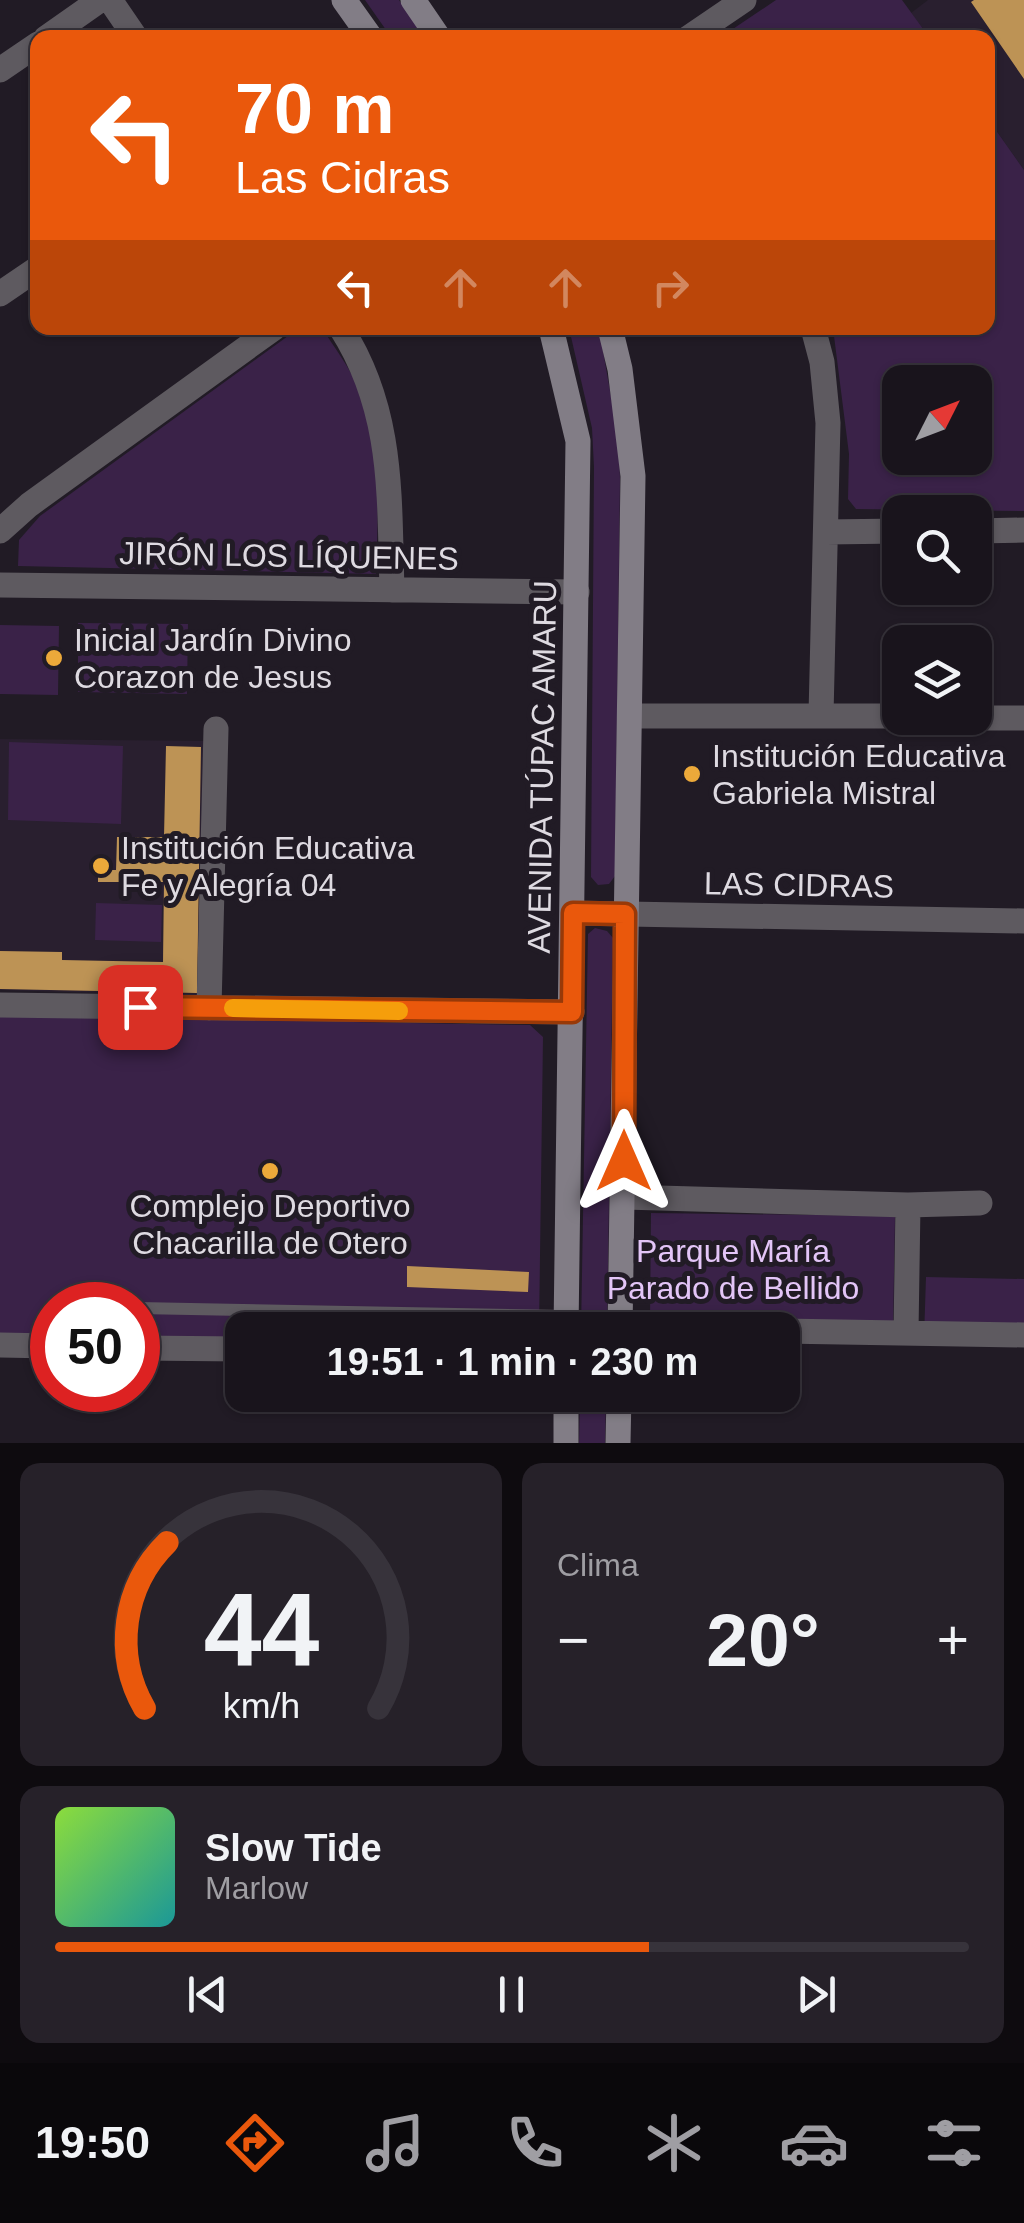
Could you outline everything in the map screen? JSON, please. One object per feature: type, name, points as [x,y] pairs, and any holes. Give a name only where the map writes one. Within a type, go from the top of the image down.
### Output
[{"type":"main road","points":[[344,0],[365,30]]},
{"type":"main road","points":[[415,1],[434,30]]},
{"type":"main road","name":"AVENIDA TÚPAC AMARU","points":[[553,335],[578,441],[566,1312]]},
{"type":"main road","points":[[612,335],[620,368],[632,476],[621,1312]]},
{"type":"main road","points":[[566,1412],[566,1443]]},
{"type":"main road","points":[[618,1443],[619,1412]]},
{"type":"street","points":[[57,30],[100,0]]},
{"type":"street","points":[[110,0],[131,30]]},
{"type":"street","points":[[700,30],[744,0]]},
{"type":"street","points":[[0,70],[30,49]]},
{"type":"street","points":[[0,294],[30,273]]},
{"type":"street","points":[[0,531],[264,335]]},
{"type":"street","points":[[345,335],[360,358],[381,417],[388,470],[392,590]]},
{"type":"street","points":[[816,335],[828,423],[820,715]]},
{"type":"street","points":[[992,531],[1024,530]]},
{"type":"street","points":[[826,532],[882,531]]},
{"type":"street","name":"JIRÓN LOS LÍQUENES","points":[[0,585],[577,592]]},
{"type":"street","points":[[631,716],[882,716]]},
{"type":"street","points":[[992,718],[1024,718]]},
{"type":"street","points":[[209,1008],[216,729]]},
{"type":"street","name":"LAS CIDRAS","points":[[573,913],[1024,921]]},
{"type":"street","points":[[0,1005],[572,1012]]},
{"type":"street","points":[[624,1196],[980,1204]]},
{"type":"street","points":[[906,1332],[908,1205]]},
{"type":"street","points":[[800,1330],[1024,1334]]},
{"type":"street","points":[[0,1345],[30,1346]]},
{"type":"street","points":[[160,1348],[225,1349]]},
{"type":"lane","points":[[160,1309],[252,1312]]},
{"type":"shaded area","points":[[928,0],[1024,0],[1024,170],[995,129],[995,30],[924,30],[911,13]]},
{"type":"shaded area","name":"Institución Educativa Fe y Alegría 04","points":[[0,739],[205,741],[200,996],[0,990]]},
{"type":"green space","points":[[365,0],[399,0],[420,30],[386,30]]},
{"type":"green space","points":[[776,0],[902,0],[924,30],[731,30]]},
{"type":"green space","points":[[995,129],[1024,170],[1024,511],[992,511],[992,495],[882,495],[882,509],[856,509],[848,499],[849,454],[834,335],[995,335]]},
{"type":"green space","points":[[289,335],[326,335],[359,388],[375,455],[376,574],[18,566],[19,540],[40,516]]},
{"type":"green space","points":[[571,335],[600,335],[619,442],[615,876],[609,884],[598,885],[591,877],[592,428]]},
{"type":"green space","points":[[78,623],[188,624],[187,694],[78,692]]},
{"type":"green space","points":[[0,625],[59,626],[58,695],[0,694]]},
{"type":"green space","points":[[9,742],[123,746],[121,824],[8,820]]},
{"type":"green space","points":[[96,903],[162,905],[161,942],[95,940]]},
{"type":"green space","points":[[595,928],[607,931],[613,938],[607,1312],[581,1312],[588,934]]},
{"type":"green space","name":"Complejo Deportivo Chacarilla de Otero","points":[[0,1016],[530,1025],[543,1037],[539,1312],[225,1312],[225,1343],[160,1341],[160,1282],[30,1282],[30,1339],[0,1338]]},
{"type":"green space","name":"Parque María Parado de Bellido","points":[[651,1213],[895,1216],[893,1329],[800,1326],[800,1312],[650,1312]]},
{"type":"green space","points":[[926,1277],[1024,1279],[1024,1340],[924,1338]]},
{"type":"green space","points":[[580,1412],[606,1412],[605,1443],[579,1443]]},
{"type":"building","points":[[1024,0],[1024,79],[995,37],[995,30],[990,30],[971,2]]},
{"type":"building","points":[[166,746],[201,747],[197,993],[0,989],[0,951],[62,952],[62,960],[163,962],[164,882],[98,882],[98,870],[116,870],[117,837],[164,837]]},
{"type":"building","points":[[407,1266],[529,1272],[528,1292],[407,1287]]},
{"type":"slow traffic","points":[[233,1008],[399,1011]]},
{"type":"place","name":"Inicial Jardín Divino Corazon de Jesus","points":[[54,658]]},
{"type":"place","name":"Institución Educativa Gabriela Mistral","points":[[692,774]]},
{"type":"place","name":"Institución Educativa Fe y Alegría 04","points":[[101,866]]},
{"type":"place","name":"Complejo Deportivo Chacarilla de Otero","points":[[270,1171]]},
{"type":"route","points":[[140,1007],[572,1012],[573,913],[625,914],[624,1161]]}]
